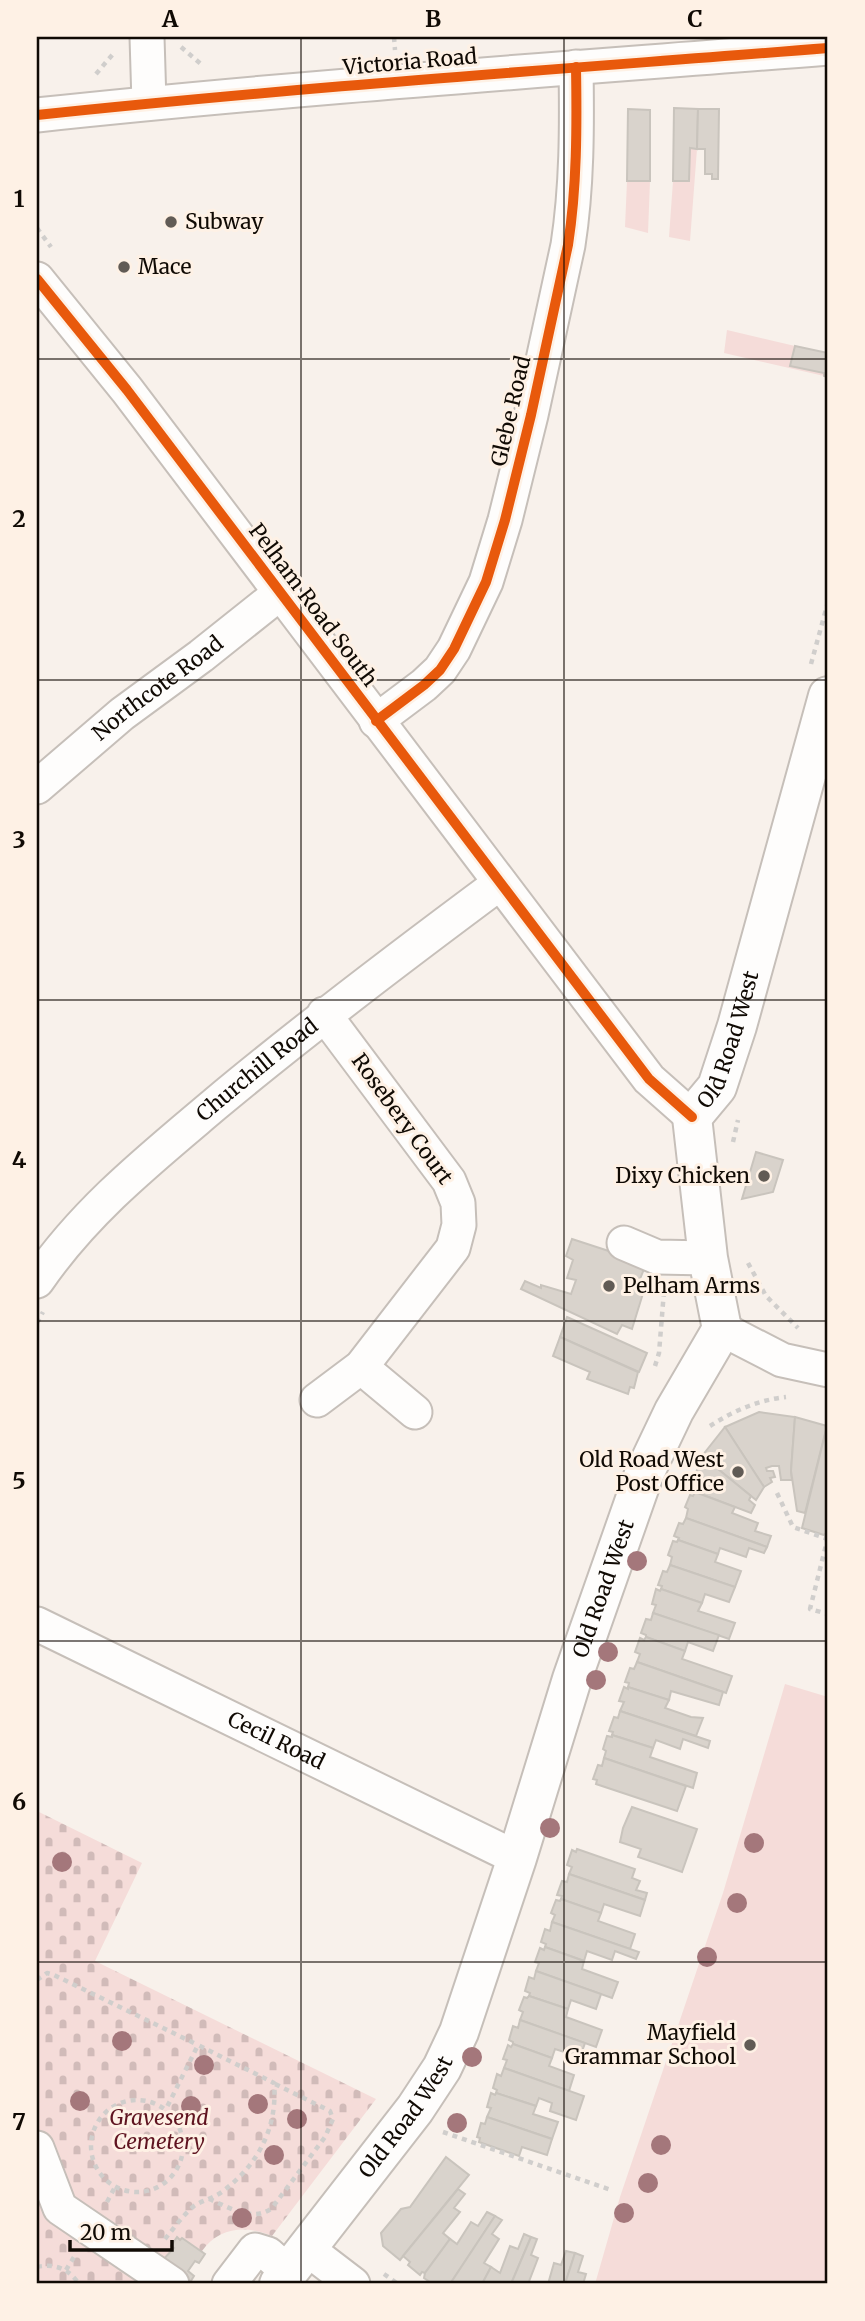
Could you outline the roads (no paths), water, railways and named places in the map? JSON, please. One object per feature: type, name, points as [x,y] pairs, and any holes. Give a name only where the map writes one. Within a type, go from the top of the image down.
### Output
[{"type":"main road","name":"Old Road West","points":[[291,2268],[407,2120],[442,2068],[459,2032],[517,1858],[572,1679],[644,1474],[674,1411],[722,1329],[708,1258],[692,1117],[718,1087],[737,1026],[819,684]]},
{"type":"street","points":[[147,37],[149,103]]},
{"type":"street","name":"Victoria Road","points":[[37,115],[149,103],[828,48]]},
{"type":"street","name":"Glebe Road","points":[[376,721],[424,685],[444,664],[473,610],[490,570],[531,415],[570,234],[576,127],[576,67]]},
{"type":"street","name":"Pelham Road South","points":[[42,297],[127,390],[649,1079],[692,1117]]},
{"type":"street","name":"Northcote Road","points":[[37,787],[122,713],[201,656],[280,593]]},
{"type":"street","name":"Churchill Road","points":[[43,1291],[73,1233],[120,1184],[324,1014],[500,883]]},
{"type":"street","name":"Rosebery Court","points":[[317,1399],[361,1367],[453,1248],[459,1225],[458,1203],[449,1181],[324,1014]]},
{"type":"street","points":[[624,1243],[652,1256],[708,1258]]},
{"type":"street","points":[[722,1329],[782,1360],[828,1370]]},
{"type":"street","points":[[361,1367],[415,1412]]},
{"type":"street","name":"Cecil Road","points":[[37,1624],[517,1858]]},
{"type":"street","points":[[37,2148],[48,2208],[144,2264],[172,2284]]},
{"type":"street","points":[[229,2284],[255,2250],[268,2254],[291,2268],[353,2284]]},
{"type":"place","name":"Subway","points":[[171,222]]},
{"type":"place","name":"Mace","points":[[124,267]]},
{"type":"place","name":"Dixy Chicken","points":[[764,1176]]},
{"type":"place","name":"Pelham Arms","points":[[609,1286]]},
{"type":"place","name":"Old Road West Post Office","points":[[738,1472]]},
{"type":"place","name":"Mayfield Grammar School","points":[[750,2045]]},
{"type":"park label","name":"Gravesend Cemetery","points":[[159,2130]]}]
